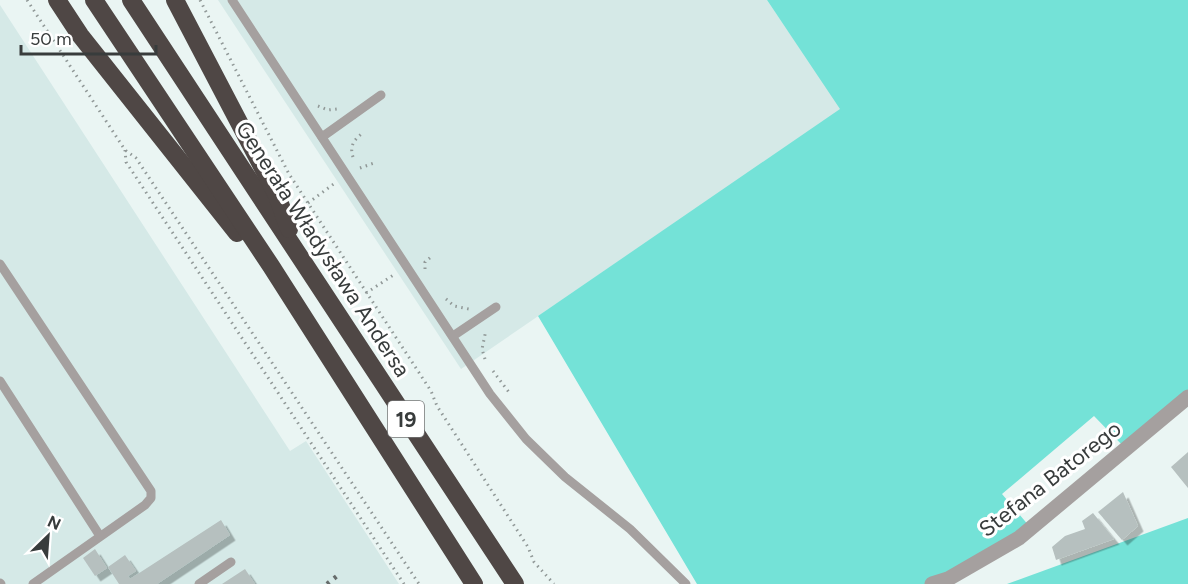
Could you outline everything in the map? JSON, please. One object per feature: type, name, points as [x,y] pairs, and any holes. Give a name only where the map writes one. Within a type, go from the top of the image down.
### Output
[{"type":"highway","points":[[57,0],[80,35],[231,227],[271,266]]},
{"type":"highway","name":"19","points":[[94,0],[271,266],[474,584]]},
{"type":"highway","name":"Generała Władysława Andersa","points":[[131,0],[515,584]]},
{"type":"highway","points":[[175,0],[277,195],[298,255]]},
{"type":"street","name":"Stefana Batorego","points":[[932,584],[948,579],[1019,538],[1188,397]]},
{"type":"lane","points":[[231,0],[490,394],[526,439],[565,477],[630,529],[686,584]]},
{"type":"lane","points":[[322,137],[381,95]]},
{"type":"lane","points":[[0,264],[151,491],[151,498],[145,505],[33,584]]},
{"type":"lane","points":[[453,336],[496,307]]},
{"type":"lane","points":[[0,381],[100,536]]},
{"type":"lane","points":[[199,584],[231,562]]},
{"type":"path","points":[[27,0],[126,150],[136,158],[419,584]]},
{"type":"path","points":[[200,0],[289,174],[430,391],[437,406],[528,547],[534,562],[555,584]]},
{"type":"path","points":[[364,132],[354,139],[351,147],[352,155],[360,169],[375,163]]},
{"type":"path","points":[[126,150],[126,162],[404,584]]},
{"type":"path","points":[[308,203],[347,175]]},
{"type":"path","points":[[430,276],[425,268],[425,262],[432,256]]},
{"type":"path","points":[[366,293],[406,267]]},
{"type":"path","points":[[442,293],[454,306],[474,309]]},
{"type":"path","points":[[485,360],[482,349],[488,326]]},
{"type":"path","points":[[492,369],[513,399]]},
{"type":"shaded area","points":[[218,0],[767,0],[841,109],[461,369]]},
{"type":"shaded area","points":[[767,0],[1188,0],[1188,396],[1126,449],[1094,416],[1002,494],[1030,527],[930,584],[697,584],[538,316],[840,109]]},
{"type":"shaded area","points":[[0,5],[290,451],[306,441],[399,584],[0,584]]},
{"type":"shaded area","points":[[1188,518],[1188,584],[1007,584]]},
{"type":"building","points":[[1188,452],[1188,488],[1171,467]]},
{"type":"building","points":[[1123,492],[1138,526],[1122,540],[1098,512]]},
{"type":"building","points":[[1093,513],[1114,539],[1056,560],[1052,547],[1065,536],[1085,529],[1082,521]]},
{"type":"building","points":[[221,520],[230,535],[157,584],[119,584],[108,567],[125,555],[136,571],[128,576],[130,579]]},
{"type":"building","points":[[95,549],[107,568],[95,576],[83,558]]},
{"type":"building","points":[[245,569],[255,584],[222,584]]},
{"type":"railway","points":[[327,584],[337,576]]}]
